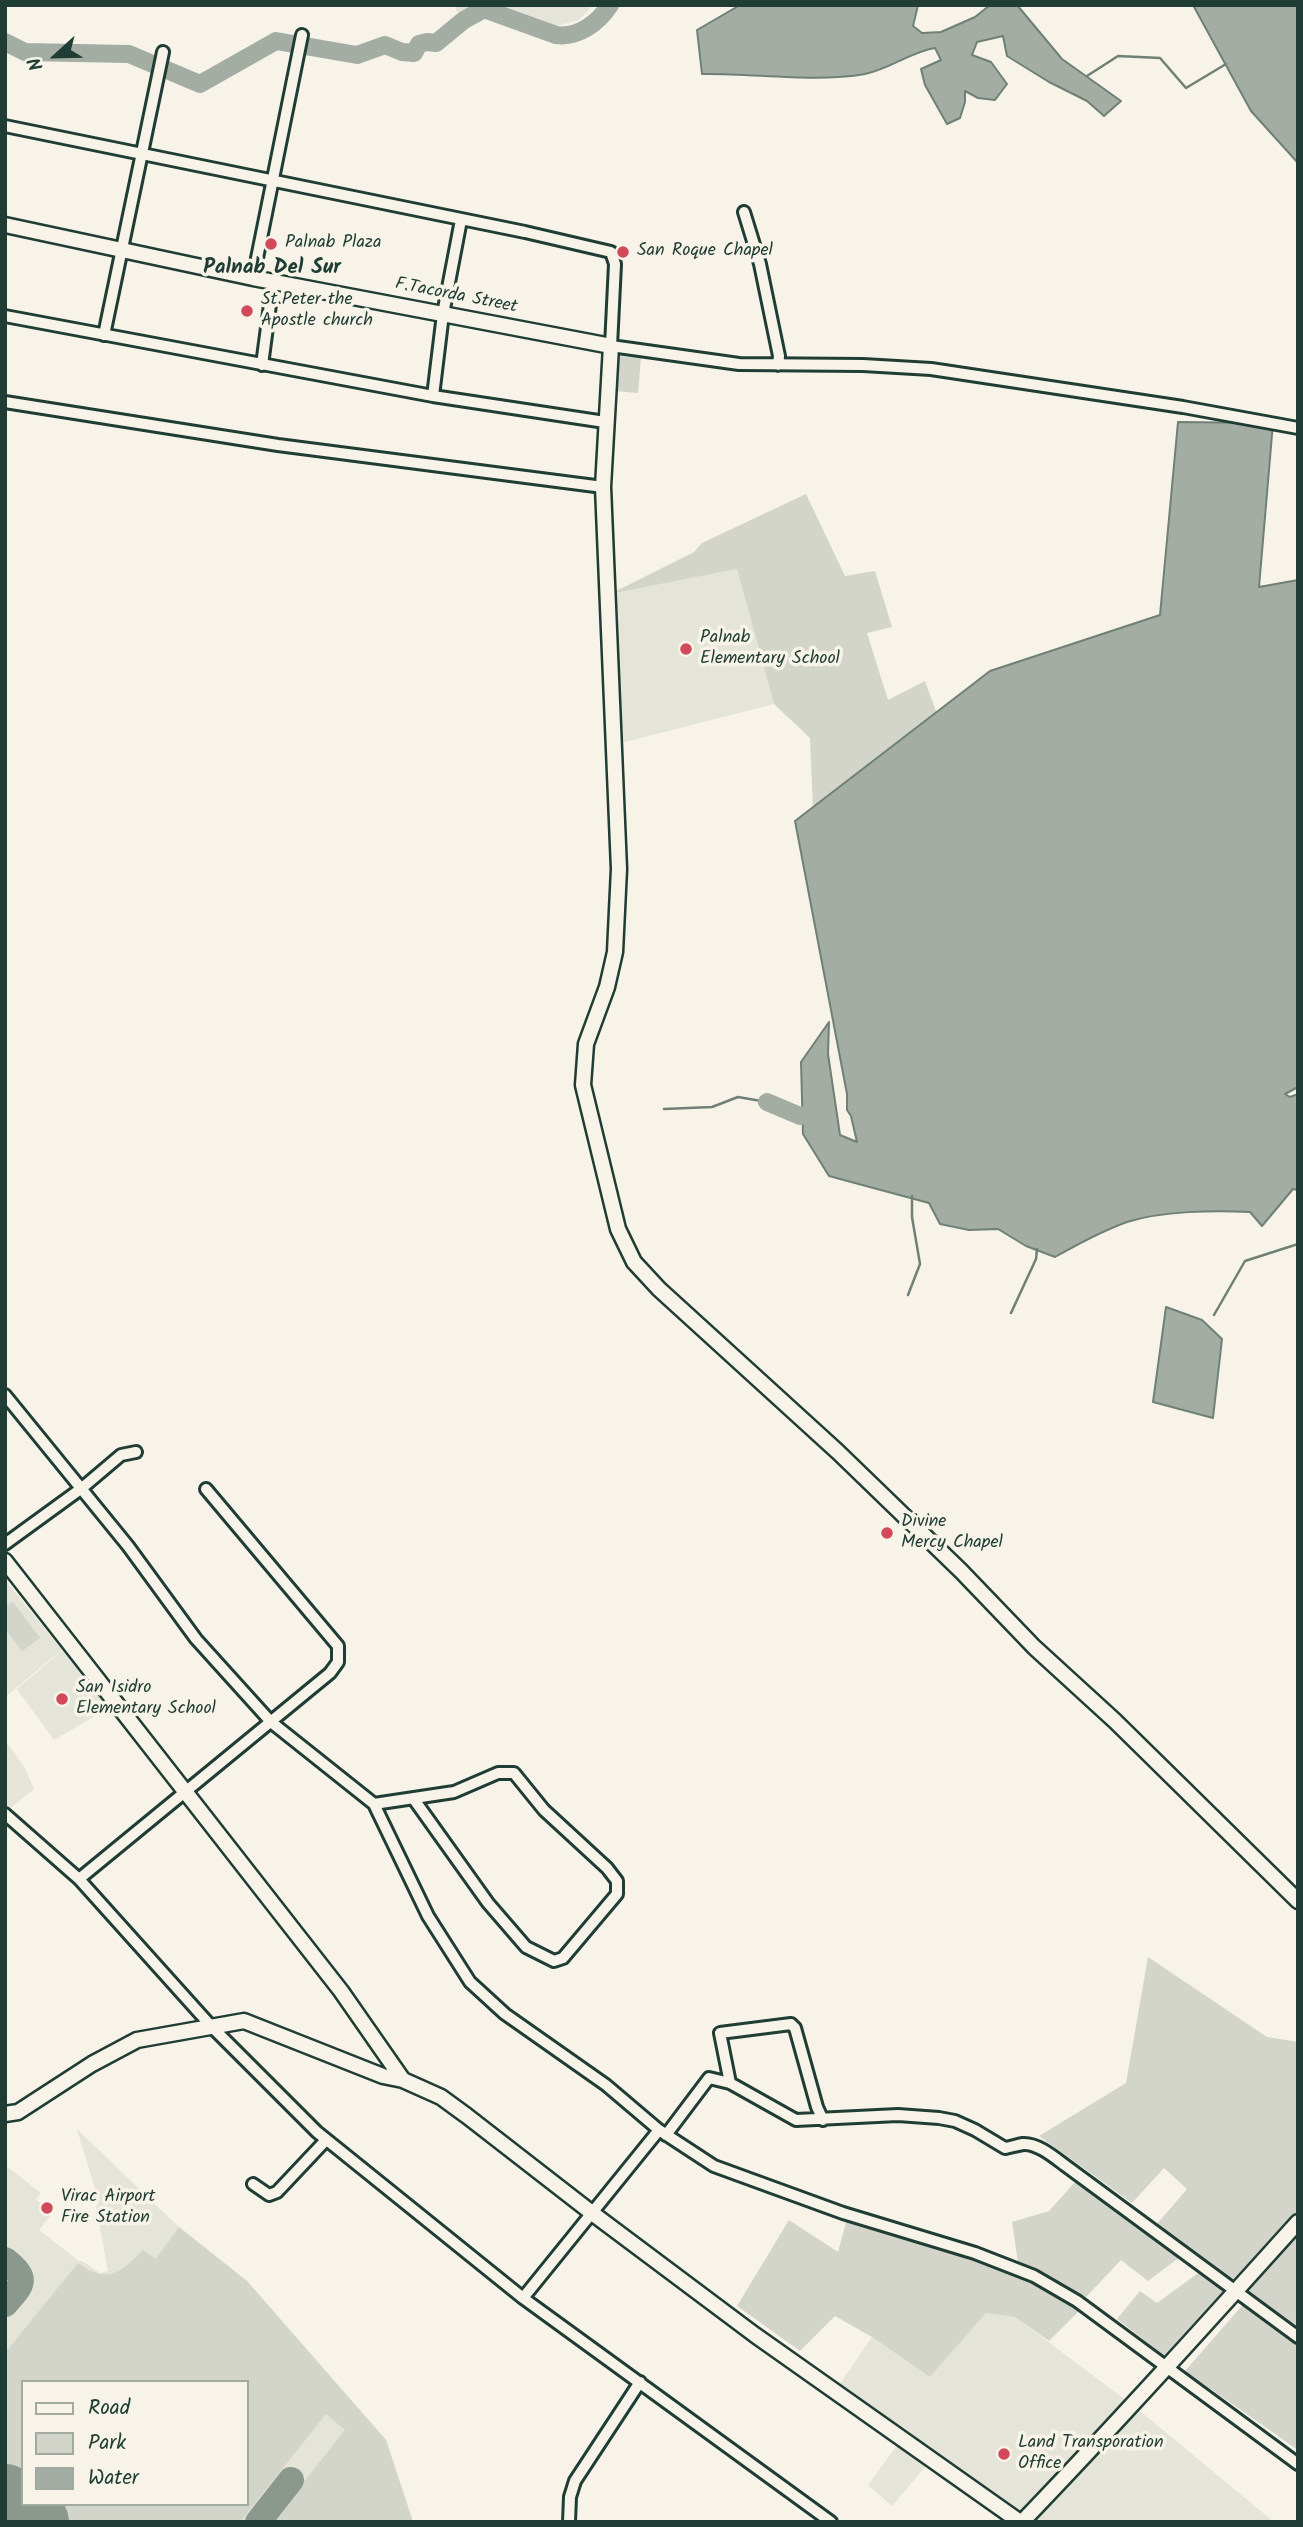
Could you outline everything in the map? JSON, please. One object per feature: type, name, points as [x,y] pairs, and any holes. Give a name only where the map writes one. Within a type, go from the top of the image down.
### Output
[{"type":"street","points":[[253,278],[302,35]]},
{"type":"street","points":[[104,335],[163,51]]},
{"type":"street","points":[[5,126],[611,252],[615,264],[603,487],[619,869],[615,952],[607,987],[586,1044],[583,1085],[618,1229],[635,1262],[659,1289],[838,1452],[1034,1647],[1115,1721],[1298,1902]]},
{"type":"street","points":[[744,212],[760,264],[779,356],[778,365]]},
{"type":"street","points":[[433,396],[443,314],[461,220]]},
{"type":"street","name":"F.Tacorda Street","points":[[5,225],[273,282],[611,346]]},
{"type":"street","points":[[262,365],[273,282]]},
{"type":"street","points":[[5,316],[433,396],[605,422]]},
{"type":"street","points":[[611,346],[708,361],[931,369],[1158,403],[1298,428]]},
{"type":"street","points":[[5,402],[278,445],[603,487]]},
{"type":"street","points":[[5,1395],[128,1546],[196,1639],[271,1722],[374,1804],[428,1916],[470,1982],[505,2014],[606,2085],[662,2133],[714,2166],[843,2213],[975,2253],[1034,2276],[1077,2301],[1298,2464]]},
{"type":"street","points":[[5,1544],[82,1488],[121,1455],[136,1452]]},
{"type":"street","points":[[79,1879],[188,1792],[330,1673],[338,1662],[338,1646],[206,1489]]},
{"type":"street","points":[[5,1561],[341,1991],[403,2080]]},
{"type":"street","points":[[374,1804],[413,1798],[454,1792],[498,1773],[514,1773],[544,1810],[607,1868],[617,1881],[617,1894],[563,1958],[554,1961],[526,1947],[488,1903],[413,1798]]},
{"type":"street","points":[[5,1814],[79,1879],[211,2026],[326,2140],[523,2298],[831,2522]]},
{"type":"street","points":[[5,2114],[18,2112],[92,2064],[137,2040],[244,2021],[383,2076],[403,2080],[440,2097],[467,2116],[785,2357],[1017,2521],[1130,2409],[1298,2222]]},
{"type":"street","points":[[730,2083],[720,2033],[791,2024],[795,2028],[823,2120]]},
{"type":"street","points":[[523,2298],[592,2213],[709,2078],[730,2083],[796,2120],[898,2115],[939,2118],[955,2121],[975,2130],[1005,2148],[1024,2144],[1041,2149],[1298,2337]]},
{"type":"street","points":[[253,2184],[269,2195],[277,2192],[326,2140]]},
{"type":"street","points":[[569,2522],[570,2497],[575,2481],[640,2382]]},
{"type":"shaded area","points":[[455,5],[593,5],[579,20],[553,27],[525,23],[484,9],[457,12]]},
{"type":"shaded area","name":"Palnab Elementary School","points":[[737,569],[774,704],[617,744],[610,594]]},
{"type":"shaded area","points":[[5,1580],[62,1650],[5,1697]]},
{"type":"shaded area","name":"San Isidro Elementary School","points":[[63,1650],[109,1708],[54,1740],[17,1689]]},
{"type":"shaded area","points":[[8,1744],[25,1768],[34,1789],[7,1811],[5,1746]]},
{"type":"shaded area","points":[[77,2129],[179,2227],[247,2281],[386,2440],[413,2522],[5,2522],[5,2165],[41,2193],[36,2200],[53,2212],[39,2230],[79,2261],[100,2273],[108,2271],[96,2207],[99,2202]]},
{"type":"shaded area","name":"Land Transporation Office","points":[[986,2313],[1015,2317],[1127,2401],[1019,2515],[837,2388],[872,2337],[930,2377]]},
{"type":"shaded area","points":[[1134,2406],[1274,2522],[1027,2522]]},
{"type":"shaded area","points":[[898,2444],[925,2467],[892,2506],[868,2485]]},
{"type":"green space","points":[[617,356],[641,358],[638,393],[614,391]]},
{"type":"green space","points":[[806,494],[845,576],[875,571],[892,627],[867,633],[888,700],[925,681],[937,714],[813,810],[810,738],[774,704],[737,569],[610,594],[694,552],[702,543]]},
{"type":"green space","points":[[13,1602],[40,1638],[22,1651],[5,1629],[5,1607]]},
{"type":"green space","points":[[1148,1957],[1267,2037],[1298,2042],[1298,2218],[1237,2286],[1157,2224],[1187,2189],[1164,2168],[1132,2203],[1039,2136],[1126,2083]]},
{"type":"green space","points":[[1076,2181],[1180,2257],[1148,2281],[1121,2260],[1086,2297],[1018,2262],[1012,2222],[1049,2211]]},
{"type":"green space","points":[[848,2215],[1034,2276],[1084,2306],[1049,2341],[1015,2317],[986,2313],[930,2377],[872,2337],[835,2316],[800,2351],[737,2306],[789,2220],[838,2252]]},
{"type":"green space","points":[[1298,2226],[1298,2450],[1185,2371],[1247,2300],[1238,2293],[1175,2364],[1117,2319],[1140,2291],[1157,2303],[1201,2271],[1237,2292]]},
{"type":"green space","points":[[179,2227],[247,2281],[386,2440],[413,2522],[272,2522],[345,2430],[326,2414],[240,2522],[71,2522],[52,2506],[248,2506],[248,2380],[21,2380],[21,2481],[5,2469],[5,2353],[78,2263],[88,2270],[106,2275],[120,2270],[143,2250],[156,2259]]},
{"type":"water","points":[[740,5],[918,5],[913,26],[922,33],[941,32],[975,17],[990,5],[1017,5],[1062,59],[1121,101],[1104,116],[1087,101],[1007,56],[1003,36],[977,42],[972,55],[991,62],[1007,84],[995,100],[978,98],[965,91],[960,118],[947,124],[925,85],[921,69],[941,60],[935,48],[874,72],[846,77],[702,74],[697,30]]},
{"type":"water","points":[[1193,5],[1298,5],[1298,163],[1251,111]]},
{"type":"water","points":[[1178,422],[1273,423],[1259,587],[1298,580],[1298,1087],[1285,1094],[1290,1097],[1298,1094],[1298,1190],[1293,1189],[1262,1226],[1250,1212],[1172,1213],[1127,1222],[1055,1257],[1026,1246],[998,1229],[969,1230],[940,1224],[929,1203],[829,1176],[803,1134],[801,1062],[829,1022],[828,1054],[840,1135],[857,1142],[847,1110],[847,1094],[795,821],[990,671],[1160,615]]},
{"type":"water","points":[[1166,1307],[1202,1320],[1222,1339],[1213,1418],[1153,1402]]},
{"type":"waterway","points":[[5,42],[25,52],[129,54],[200,84],[276,41],[357,55],[385,45],[402,52],[414,53],[419,44],[436,43],[464,20],[484,9],[556,35],[564,35],[587,28],[600,18],[610,5]]},
{"type":"waterway","points":[[1087,76],[1118,56],[1160,58],[1186,88],[1226,64]]},
{"type":"waterway","points":[[664,1109],[712,1107],[738,1097],[767,1102]]},
{"type":"waterway","points":[[767,1102],[800,1116],[811,1114],[821,1126]]},
{"type":"waterway","points":[[908,1295],[920,1264],[912,1217],[912,1196]]},
{"type":"waterway","points":[[1214,1315],[1245,1261],[1298,1244]]},
{"type":"waterway","points":[[1011,1313],[1036,1259],[1037,1249]]},
{"type":"taxiway","points":[[5,2260],[18,2272],[21,2282],[5,2304]]},
{"type":"taxiway","points":[[258,2522],[291,2480]]},
{"type":"runway","points":[[5,2497],[36,2522]]},
{"type":"place","name":"Palnab Plaza","points":[[271,244]]},
{"type":"place","name":"San Roque Chapel","points":[[623,252]]},
{"type":"place","name":"St.Peter the Apostle church","points":[[247,311]]},
{"type":"place","name":"Palnab Elementary School","points":[[686,649]]},
{"type":"place","name":"Divine Mercy Chapel","points":[[887,1533]]},
{"type":"place","name":"San Isidro Elementary School","points":[[62,1699]]},
{"type":"place","name":"Virac Airport Fire Station","points":[[47,2208]]},
{"type":"place","name":"Land Transporation Office","points":[[1004,2454]]},
{"type":"district","name":"Palnab Del Sur","points":[[272,269]]}]
